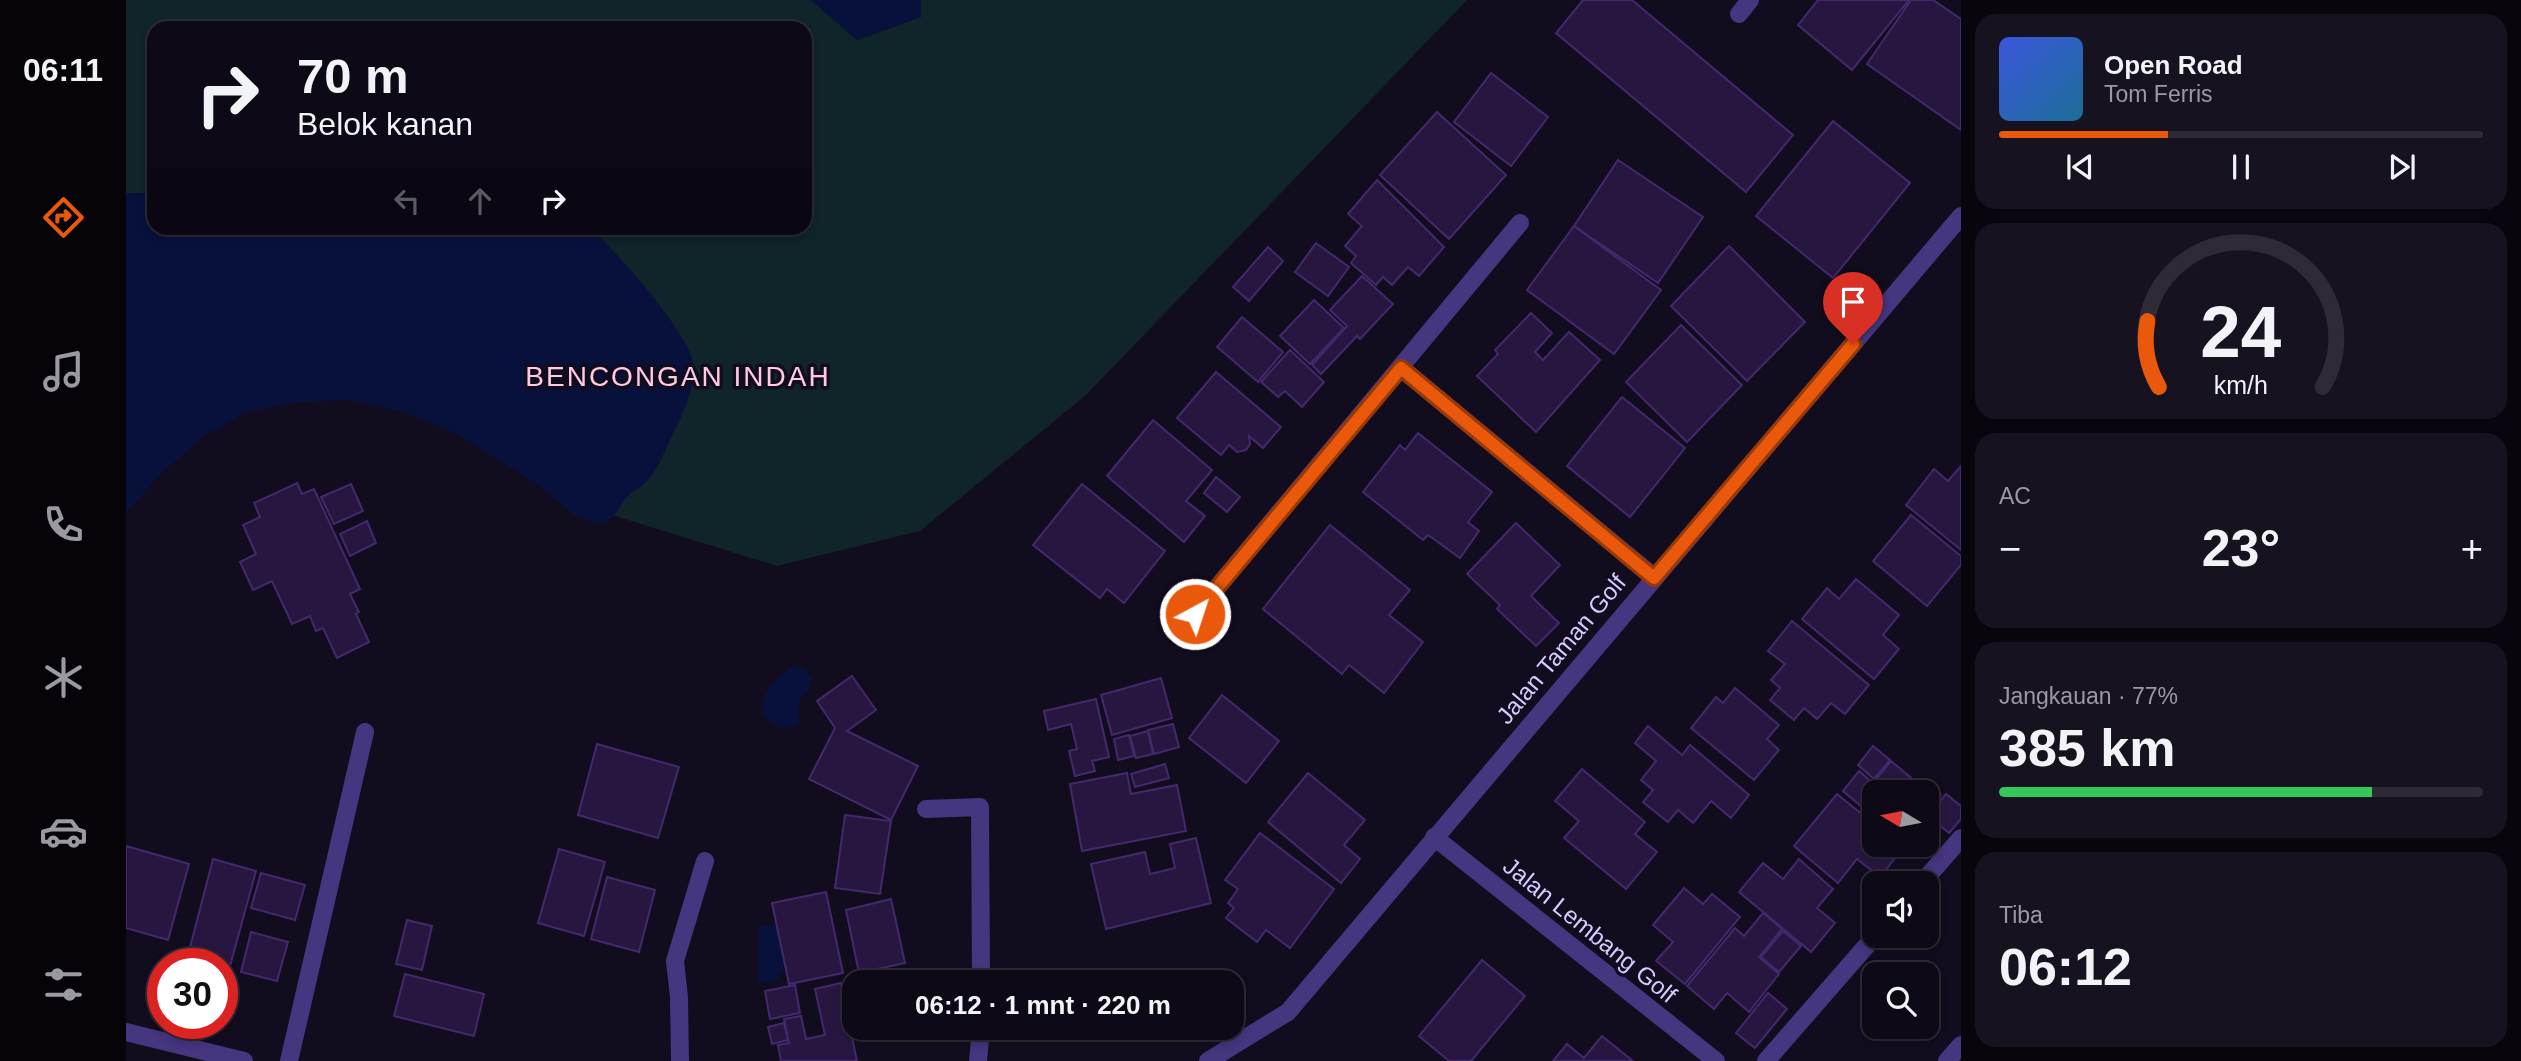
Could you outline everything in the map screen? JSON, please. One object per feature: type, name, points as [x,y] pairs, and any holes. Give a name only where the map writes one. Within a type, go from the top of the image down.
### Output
[{"type":"street","name":"Jalan Taman Golf","points":[[1208,1061],[1288,1012],[1961,216]]},
{"type":"street","points":[[1195,614],[1520,223]]},
{"type":"street","points":[[1401,368],[1654,578]]},
{"type":"street","points":[[289,1061],[365,732]]},
{"type":"street","points":[[926,809],[980,807],[981,970]]},
{"type":"street","name":"Jalan Lembang Golf","points":[[1434,837],[1716,1061]]},
{"type":"street","points":[[1932,871],[1961,838]]},
{"type":"street","points":[[680,1061],[679,998],[675,961],[705,861]]},
{"type":"street","points":[[1766,1061],[1865,948]]},
{"type":"street","points":[[126,1032],[244,1061]]},
{"type":"street","points":[[978,1061],[980,1040]]},
{"type":"street","points":[[1947,1061],[1961,1045]]},
{"type":"green space","points":[[126,0],[811,0],[857,40],[921,17],[921,0],[1467,0],[1085,396],[920,531],[777,566],[570,502],[436,410],[300,386],[199,414],[126,482]]},
{"type":"shaded area","points":[[811,0],[921,0],[921,17],[857,40]]},
{"type":"shaded area","points":[[126,193],[147,193],[147,235],[598,235],[652,295],[691,354],[694,368],[688,399],[653,474],[626,498],[614,516],[601,524],[574,515],[535,483],[455,433],[406,413],[350,400],[300,402],[246,412],[204,436],[163,472],[126,512]]},
{"type":"shaded area","points":[[793,666],[805,670],[812,678],[809,690],[799,700],[799,724],[781,729],[764,717],[764,700],[774,682]]},
{"type":"shaded area","points":[[776,924],[787,934],[791,957],[777,981],[758,982],[759,927]]},
{"type":"building","points":[[1583,0],[1632,0],[1793,135],[1746,192],[1556,33]]},
{"type":"building","points":[[1818,0],[1909,0],[1852,70],[1798,25]]},
{"type":"building","points":[[1911,0],[1933,0],[1961,19],[1961,130],[1867,64]]},
{"type":"building","points":[[1491,73],[1548,117],[1511,166],[1454,122]]},
{"type":"building","points":[[1437,112],[1506,175],[1449,239],[1380,175]]},
{"type":"building","points":[[1833,121],[1910,183],[1833,278],[1756,216]]},
{"type":"building","points":[[1618,160],[1703,217],[1658,283],[1574,226]]},
{"type":"building","points":[[1377,180],[1444,247],[1419,276],[1408,267],[1392,285],[1383,277],[1376,285],[1351,263],[1356,256],[1345,246],[1362,226],[1348,214]]},
{"type":"building","points":[[1574,226],[1661,290],[1614,354],[1527,290]]},
{"type":"building","points":[[1316,243],[1349,267],[1328,296],[1295,272]]},
{"type":"building","points":[[1729,246],[1805,322],[1747,381],[1671,306]]},
{"type":"building","points":[[1268,247],[1283,261],[1249,301],[1233,287]]},
{"type":"building","points":[[1362,276],[1393,304],[1360,339],[1357,336],[1321,374],[1312,365],[1347,326],[1330,310]]},
{"type":"building","points":[[1314,300],[1344,328],[1310,364],[1280,336]]},
{"type":"building","points":[[1531,313],[1552,333],[1535,352],[1543,360],[1569,332],[1600,360],[1536,432],[1477,376],[1498,354],[1495,350]]},
{"type":"building","points":[[1242,317],[1283,352],[1258,382],[1217,347]]},
{"type":"building","points":[[1681,325],[1742,385],[1687,442],[1626,382]]},
{"type":"building","points":[[1290,350],[1324,382],[1302,407],[1285,391],[1278,397],[1261,382]]},
{"type":"building","points":[[1216,372],[1281,427],[1263,448],[1249,436],[1250,444],[1246,450],[1237,452],[1229,445],[1221,455],[1177,418]]},
{"type":"building","points":[[1622,397],[1685,448],[1630,517],[1567,466]]},
{"type":"building","points":[[1153,420],[1212,470],[1186,501],[1205,516],[1184,542],[1107,476]]},
{"type":"building","points":[[1418,433],[1492,492],[1468,522],[1479,531],[1460,558],[1428,535],[1423,540],[1363,492],[1400,445],[1405,450]]},
{"type":"building","points":[[1961,466],[1961,550],[1906,505],[1934,469],[1948,481]]},
{"type":"building","points":[[1216,477],[1240,497],[1227,512],[1204,493]]},
{"type":"building","points":[[297,483],[302,494],[314,489],[360,589],[350,594],[369,642],[337,658],[323,628],[316,631],[310,616],[292,624],[272,581],[253,590],[240,562],[256,554],[243,525],[260,517],[254,503]]},
{"type":"building","points":[[351,484],[363,511],[334,524],[321,497]]},
{"type":"building","points":[[1082,484],[1165,551],[1124,603],[1107,589],[1100,598],[1033,545]]},
{"type":"building","points":[[1911,515],[1961,556],[1961,565],[1927,606],[1873,561]]},
{"type":"building","points":[[367,521],[376,543],[350,556],[340,534]]},
{"type":"building","points":[[1516,523],[1560,565],[1531,596],[1559,623],[1536,646],[1497,609],[1500,605],[1467,574]]},
{"type":"building","points":[[1330,525],[1410,590],[1389,615],[1423,642],[1384,693],[1349,665],[1342,674],[1263,609]]},
{"type":"building","points":[[1856,579],[1899,615],[1883,635],[1899,649],[1874,679],[1802,619],[1827,588],[1839,599]]},
{"type":"building","points":[[1792,621],[1869,685],[1845,714],[1831,703],[1817,719],[1804,708],[1794,720],[1770,700],[1780,688],[1771,680],[1785,664],[1768,651]]},
{"type":"building","points":[[852,676],[876,710],[847,731],[918,766],[891,820],[809,779],[835,728],[817,701]]},
{"type":"building","points":[[1161,678],[1172,718],[1112,735],[1101,695]]},
{"type":"building","points":[[1735,688],[1779,725],[1767,739],[1779,750],[1754,780],[1691,728],[1716,697],[1723,703]]},
{"type":"building","points":[[1222,695],[1279,741],[1246,783],[1189,738]]},
{"type":"building","points":[[1096,699],[1109,757],[1092,761],[1095,771],[1075,776],[1069,751],[1077,749],[1071,724],[1048,730],[1044,711]]},
{"type":"building","points":[[1173,724],[1179,747],[1154,754],[1148,730]]},
{"type":"building","points":[[1648,726],[1682,755],[1690,745],[1749,795],[1731,818],[1711,801],[1693,823],[1678,810],[1668,822],[1643,802],[1653,790],[1641,780],[1656,761],[1635,743]]},
{"type":"building","points":[[1148,731],[1153,754],[1136,758],[1130,736]]},
{"type":"building","points":[[1129,735],[1134,756],[1118,760],[1114,739]]},
{"type":"building","points":[[597,744],[679,767],[658,838],[578,815]]},
{"type":"building","points":[[1873,746],[1890,760],[1874,779],[1858,765]]},
{"type":"building","points":[[1891,761],[1914,780],[1875,780]]},
{"type":"building","points":[[1165,764],[1169,778],[1135,787],[1131,774]]},
{"type":"building","points":[[1582,769],[1645,822],[1635,834],[1657,852],[1626,889],[1564,838],[1579,821],[1555,801]]},
{"type":"building","points":[[1859,771],[1870,780],[1862,780],[1862,807],[1843,791]]},
{"type":"building","points":[[1127,773],[1131,794],[1177,785],[1186,831],[1082,851],[1070,784]]},
{"type":"building","points":[[1308,773],[1365,820],[1344,845],[1360,859],[1341,883],[1268,822]]},
{"type":"building","points":[[1837,794],[1862,814],[1862,858],[1895,858],[1885,871],[1872,871],[1857,859],[1838,883],[1794,846]]},
{"type":"building","points":[[1946,794],[1961,806],[1961,819],[1949,833],[1939,825],[1939,803]]},
{"type":"building","points":[[845,815],[891,821],[880,894],[835,888]]},
{"type":"building","points":[[1260,833],[1334,889],[1290,948],[1266,930],[1257,942],[1226,918],[1234,908],[1228,903],[1238,889],[1225,880]]},
{"type":"building","points":[[1196,838],[1211,903],[1106,929],[1091,864],[1145,852],[1150,874],[1175,868],[1170,844]]},
{"type":"building","points":[[126,846],[189,864],[168,940],[126,928]]},
{"type":"building","points":[[559,849],[605,862],[584,936],[538,923]]},
{"type":"building","points":[[213,859],[256,871],[235,948],[190,948]]},
{"type":"building","points":[[1799,859],[1833,889],[1817,908],[1835,923],[1811,952],[1739,892],[1763,863],[1783,879]]},
{"type":"building","points":[[261,873],[305,885],[295,920],[251,908]]},
{"type":"building","points":[[607,877],[655,890],[639,952],[591,939]]},
{"type":"building","points":[[1684,888],[1703,904],[1712,894],[1740,917],[1685,984],[1656,961],[1673,942],[1653,925]]},
{"type":"building","points":[[826,892],[842,973],[789,984],[772,903]]},
{"type":"building","points":[[891,899],[905,963],[873,970],[858,970],[846,910]]},
{"type":"building","points":[[1763,913],[1782,929],[1759,957],[1779,974],[1749,1012],[1727,993],[1714,1009],[1687,986],[1735,928],[1744,936]]},
{"type":"building","points":[[407,920],[432,926],[422,970],[396,964]]},
{"type":"building","points":[[1783,931],[1801,946],[1779,972],[1761,957]]},
{"type":"building","points":[[251,932],[288,942],[277,981],[241,972]]},
{"type":"building","points":[[1482,960],[1525,996],[1471,1061],[1449,1061],[1419,1036]]},
{"type":"building","points":[[405,974],[484,994],[474,1036],[394,1016]]},
{"type":"building","points":[[841,983],[842,1040],[853,1040],[857,1061],[781,1061],[778,1045],[789,1043],[784,1019],[801,1016],[806,1039],[825,1035],[815,989]]},
{"type":"building","points":[[795,985],[800,1013],[770,1019],[765,991]]},
{"type":"building","points":[[1768,993],[1787,1009],[1755,1048],[1736,1033]]},
{"type":"building","points":[[784,1023],[788,1040],[772,1044],[768,1027]]},
{"type":"building","points":[[1602,1036],[1633,1061],[1553,1061],[1567,1044],[1584,1058]]},
{"type":"district","name":"BENCONGAN INDAH","points":[[678,376]]},
{"type":"route","points":[[1195,614],[1401,368],[1654,578],[1853,344]]}]
